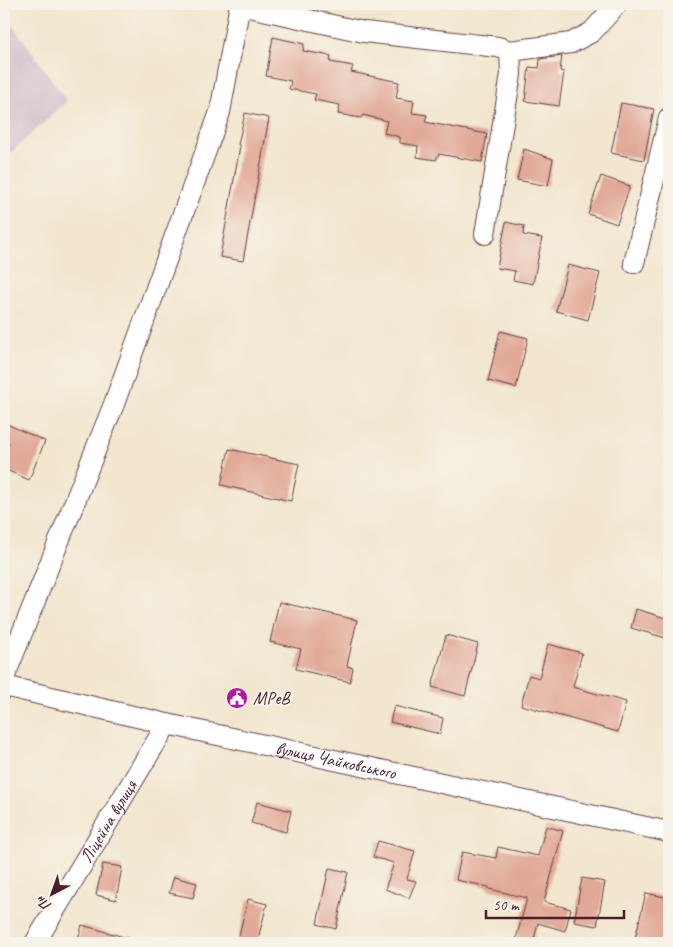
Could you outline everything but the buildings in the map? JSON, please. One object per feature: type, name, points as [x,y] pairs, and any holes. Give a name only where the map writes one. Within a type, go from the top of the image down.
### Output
[{"type":"street","points":[[4,678],[114,404],[220,112],[240,4],[364,32],[498,46],[510,51],[571,43],[592,32],[617,4]]},
{"type":"street","points":[[485,234],[511,74],[510,51]]},
{"type":"street","points":[[634,263],[669,118]]},
{"type":"street","name":"вулиця Чайковського","points":[[4,686],[167,724],[669,832]]},
{"type":"street","name":"Ліцейна вулиця","points":[[35,943],[167,724]]},
{"type":"shaded area","points":[[4,13],[67,101],[4,159]]},
{"type":"place","name":"МРеВ","points":[[237,698]]}]
